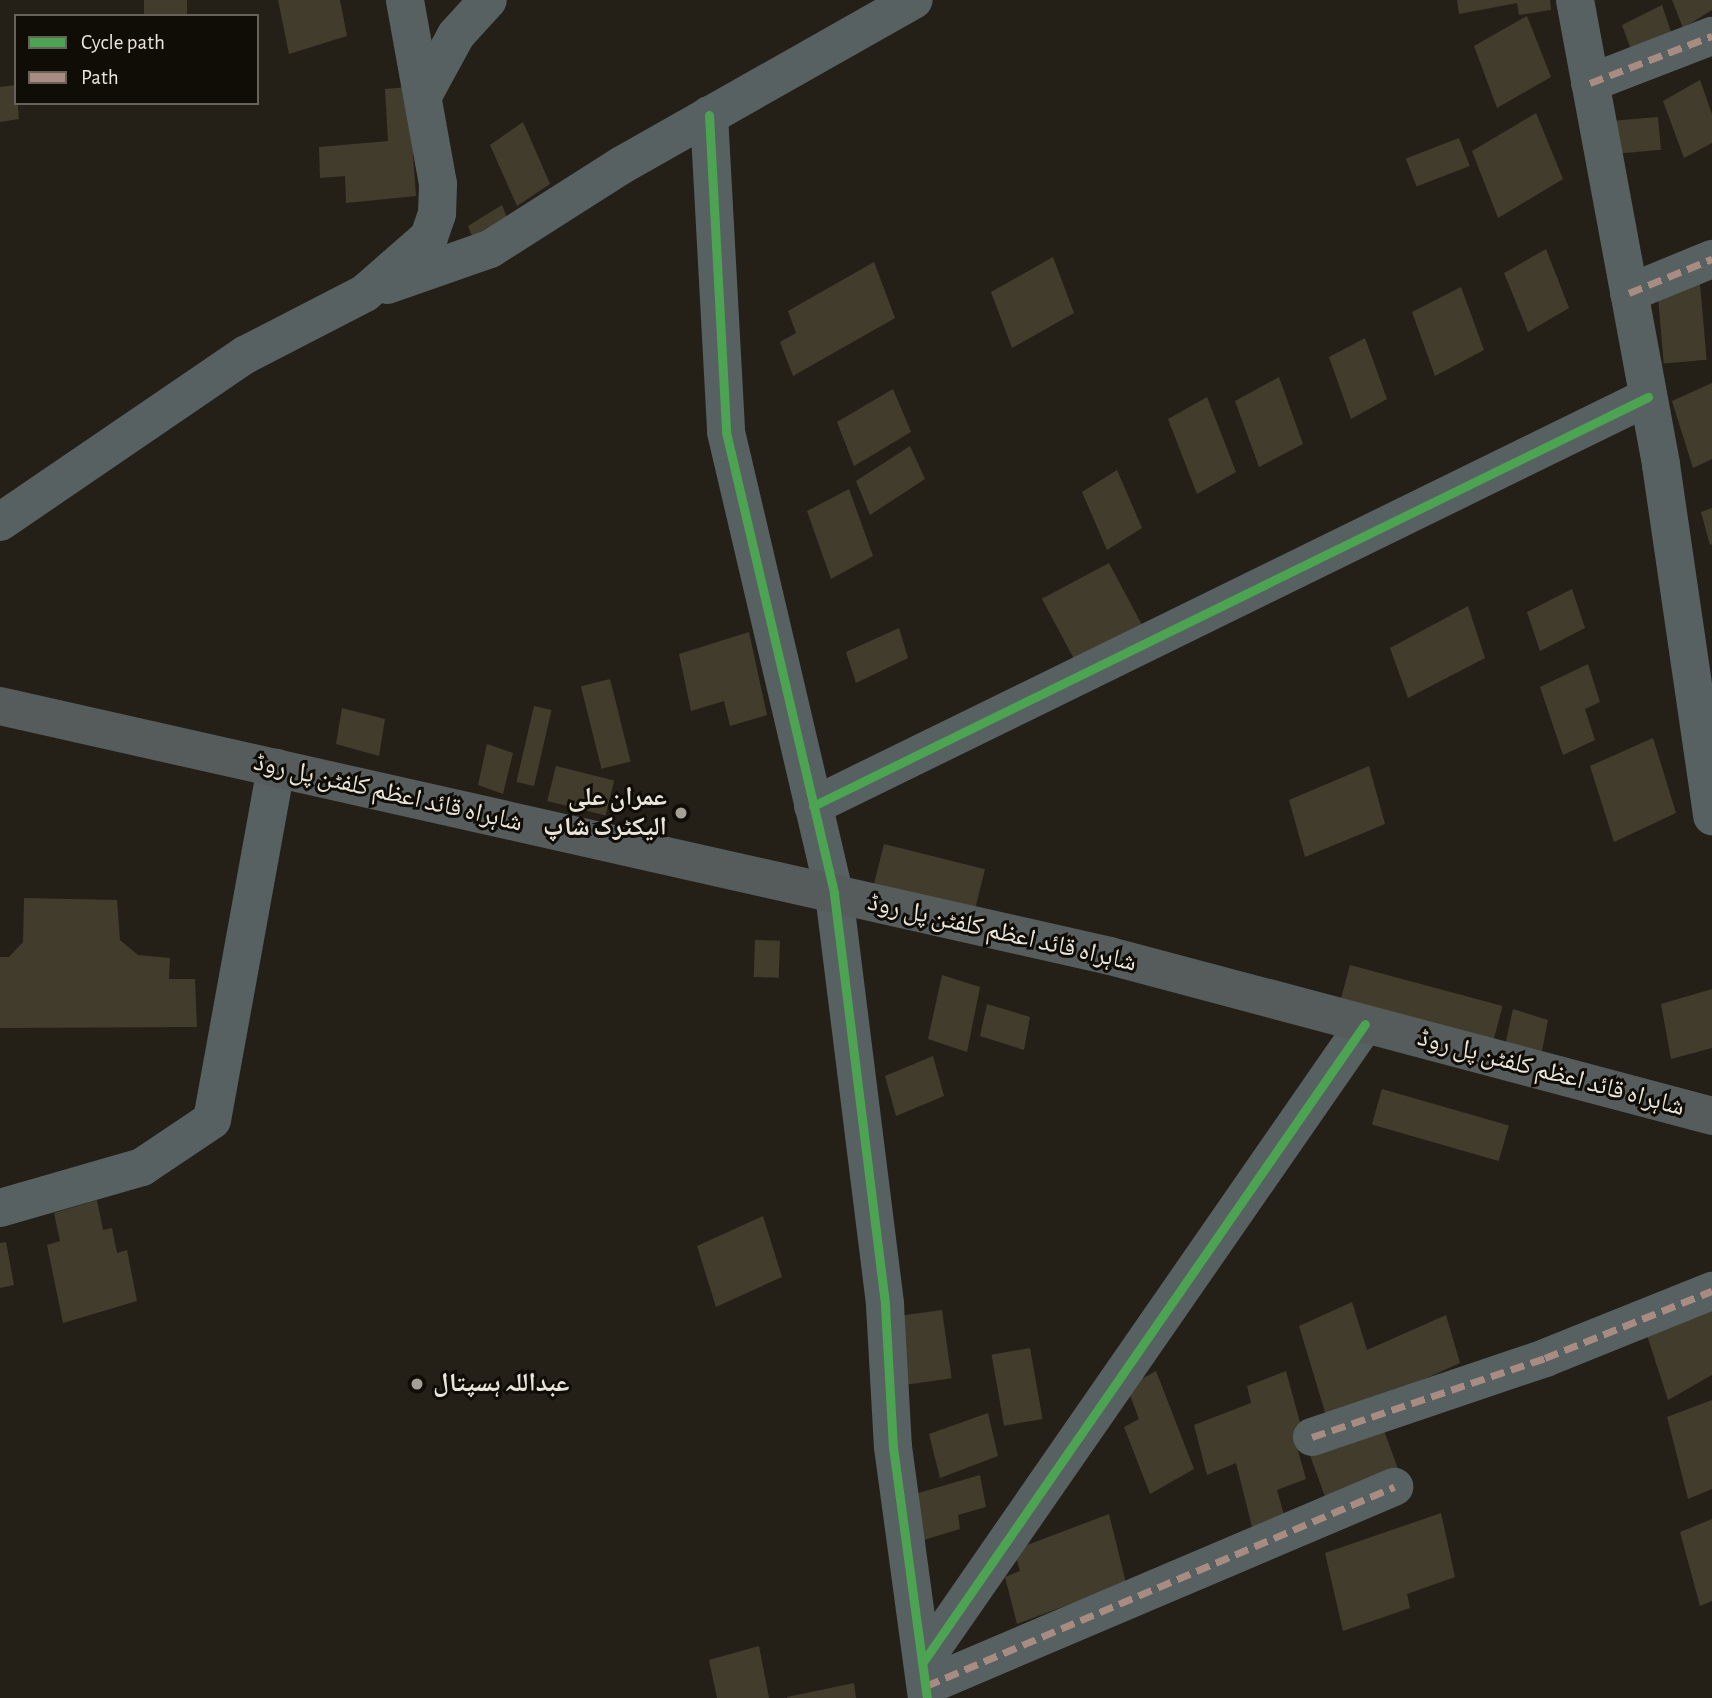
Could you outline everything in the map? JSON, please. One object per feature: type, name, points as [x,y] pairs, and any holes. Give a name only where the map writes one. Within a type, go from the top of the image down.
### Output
[{"type":"highway","name":"شاہراہ قائد اعظم کلفٹن پل روڈ","points":[[0,706],[1110,956],[1712,1116]]},
{"type":"street","points":[[365,293],[429,237],[437,214],[438,184],[424,94],[405,0]]},
{"type":"street","points":[[424,94],[456,35],[488,0]]},
{"type":"street","points":[[0,522],[245,355],[365,293],[489,249],[709,115],[914,0]]},
{"type":"street","points":[[1575,0],[1648,397],[1712,817]]},
{"type":"street","points":[[1590,83],[1712,36]]},
{"type":"street","points":[[709,115],[726,432],[834,894],[885,1305],[893,1447],[926,1682]]},
{"type":"street","points":[[1629,293],[1712,259]]},
{"type":"street","points":[[813,806],[1648,397]]},
{"type":"street","points":[[0,1208],[142,1167],[212,1120],[276,768]]},
{"type":"street","points":[[926,1682],[1364,1024]]},
{"type":"street","points":[[1312,1437],[1545,1358],[1712,1290]]},
{"type":"street","points":[[926,1682],[1394,1487]]},
{"type":"building","points":[[144,0],[187,0],[187,14],[144,14]]},
{"type":"building","points":[[278,0],[340,0],[347,36],[289,54]]},
{"type":"building","points":[[1457,0],[1550,0],[1551,10],[1519,15],[1517,3],[1459,14]]},
{"type":"building","points":[[1672,0],[1712,0],[1712,10],[1683,28]]},
{"type":"building","points":[[1662,5],[1673,38],[1634,58],[1622,25]]},
{"type":"building","points":[[1527,16],[1551,77],[1497,108],[1474,46]]},
{"type":"building","points":[[1700,80],[1712,114],[1712,143],[1684,158],[1663,101]]},
{"type":"building","points":[[14,85],[14,105],[18,105],[19,119],[0,122],[0,87]]},
{"type":"building","points":[[408,87],[416,196],[346,203],[345,176],[320,178],[319,147],[388,141],[385,89]]},
{"type":"building","points":[[1536,113],[1563,179],[1498,218],[1472,151]]},
{"type":"building","points":[[1658,117],[1661,150],[1611,154],[1608,121]]},
{"type":"building","points":[[523,122],[550,184],[517,206],[490,145]]},
{"type":"building","points":[[1459,138],[1470,166],[1417,186],[1406,158]]},
{"type":"building","points":[[502,205],[510,225],[476,246],[468,226]]},
{"type":"building","points":[[1546,249],[1569,308],[1528,332],[1504,273]]},
{"type":"building","points":[[1053,257],[1074,313],[1012,348],[991,292]]},
{"type":"building","points":[[874,262],[895,318],[793,376],[780,342],[796,333],[788,311]]},
{"type":"building","points":[[1700,284],[1707,360],[1664,363],[1657,288]]},
{"type":"building","points":[[1461,287],[1484,350],[1435,376],[1412,312]]},
{"type":"building","points":[[1365,338],[1387,399],[1351,419],[1329,357]]},
{"type":"building","points":[[1279,377],[1303,444],[1259,467],[1235,401]]},
{"type":"building","points":[[1712,383],[1712,459],[1693,468],[1672,401]]},
{"type":"building","points":[[893,389],[911,432],[854,466],[837,422]]},
{"type":"building","points":[[1207,397],[1236,472],[1197,494],[1168,419]]},
{"type":"building","points":[[910,446],[925,479],[870,515],[856,481]]},
{"type":"building","points":[[1117,470],[1142,528],[1107,550],[1082,492]]},
{"type":"building","points":[[849,489],[873,556],[831,579],[807,511]]},
{"type":"building","points":[[1712,508],[1712,544],[1710,545],[1701,512]]},
{"type":"building","points":[[1109,563],[1144,628],[1077,664],[1042,599]]},
{"type":"building","points":[[1572,589],[1585,628],[1540,651],[1527,612]]},
{"type":"building","points":[[1468,606],[1485,658],[1408,698],[1390,648]]},
{"type":"building","points":[[899,628],[908,658],[856,683],[846,652]]},
{"type":"building","points":[[749,632],[767,715],[730,726],[724,701],[691,711],[679,654]]},
{"type":"building","points":[[1588,664],[1600,702],[1585,709],[1595,740],[1563,755],[1540,687]]},
{"type":"building","points":[[610,679],[631,761],[601,769],[581,686]]},
{"type":"building","points":[[534,706],[552,710],[534,786],[516,782]]},
{"type":"building","points":[[342,708],[385,719],[379,756],[336,744]]},
{"type":"building","points":[[1653,738],[1676,813],[1614,842],[1590,766]]},
{"type":"building","points":[[487,744],[513,753],[503,794],[478,785]]},
{"type":"building","points":[[556,766],[614,781],[606,815],[547,801]]},
{"type":"building","points":[[1369,766],[1385,824],[1305,857],[1289,800]]},
{"type":"building","points":[[884,844],[985,869],[974,915],[873,890]]},
{"type":"building","points":[[24,898],[117,900],[120,940],[138,955],[170,958],[169,979],[195,979],[197,1027],[0,1028],[0,957],[9,957],[23,942]]},
{"type":"building","points":[[755,940],[780,941],[779,978],[754,977]]},
{"type":"building","points":[[1350,965],[1503,1006],[1494,1040],[1341,999]]},
{"type":"building","points":[[942,975],[980,987],[967,1052],[928,1039]]},
{"type":"building","points":[[1712,989],[1712,1048],[1671,1059],[1661,1004]]},
{"type":"building","points":[[987,1004],[1030,1017],[1024,1050],[980,1036]]},
{"type":"building","points":[[1513,1009],[1548,1020],[1541,1056],[1505,1046]]},
{"type":"building","points":[[933,1056],[944,1096],[896,1116],[885,1076]]},
{"type":"building","points":[[1382,1089],[1509,1125],[1499,1161],[1372,1125]]},
{"type":"building","points":[[97,1200],[103,1230],[112,1228],[117,1253],[127,1250],[137,1301],[63,1323],[47,1245],[60,1241],[54,1213]]},
{"type":"building","points":[[763,1216],[782,1277],[716,1307],[697,1246]]},
{"type":"building","points":[[6,1242],[14,1285],[0,1288],[0,1243]]},
{"type":"building","points":[[1352,1302],[1367,1350],[1446,1315],[1460,1363],[1328,1422],[1299,1326]]},
{"type":"building","points":[[1712,1302],[1712,1375],[1668,1400],[1645,1329]]},
{"type":"building","points":[[942,1310],[952,1378],[908,1384],[898,1316]]},
{"type":"building","points":[[1030,1348],[1043,1419],[1004,1426],[992,1355]]},
{"type":"building","points":[[1156,1371],[1194,1469],[1150,1494],[1124,1427],[1139,1419],[1127,1387]]},
{"type":"building","points":[[1286,1371],[1304,1437],[1295,1440],[1306,1479],[1277,1490],[1284,1515],[1252,1527],[1236,1463],[1207,1475],[1194,1425],[1251,1403],[1247,1386]]},
{"type":"building","points":[[1712,1400],[1712,1489],[1688,1499],[1667,1417]]},
{"type":"building","points":[[988,1413],[998,1456],[940,1478],[929,1434]]},
{"type":"building","points":[[1382,1425],[1399,1472],[1326,1499],[1309,1452]]},
{"type":"building","points":[[980,1475],[986,1507],[958,1515],[960,1529],[917,1542],[908,1496]]},
{"type":"building","points":[[1441,1513],[1455,1577],[1407,1594],[1410,1608],[1343,1631],[1325,1553]]},
{"type":"building","points":[[1109,1514],[1126,1583],[1017,1624],[1005,1577],[1020,1571],[1014,1550]]},
{"type":"building","points":[[1712,1519],[1712,1601],[1700,1606],[1680,1532]]},
{"type":"building","points":[[759,1646],[769,1698],[717,1698],[709,1660]]},
{"type":"building","points":[[854,1683],[856,1698],[787,1698],[787,1697]]},
{"type":"marked path","points":[[1590,83],[1712,36]]},
{"type":"marked path","points":[[1629,293],[1712,259]]},
{"type":"marked path","points":[[1312,1437],[1545,1358],[1712,1291]]},
{"type":"marked path","points":[[926,1686],[1394,1487]]},
{"type":"cycle path","points":[[709,115],[726,432],[834,894],[885,1305],[893,1447],[927,1698]]},
{"type":"cycle path","points":[[813,806],[1648,397]]},
{"type":"cycle path","points":[[923,1662],[1365,1024]]},
{"type":"place","name":"عمران علی الیکٹرک شاپ","points":[[681,813]]},
{"type":"place","name":"عبداللہ ہسپتال","points":[[417,1384]]}]
